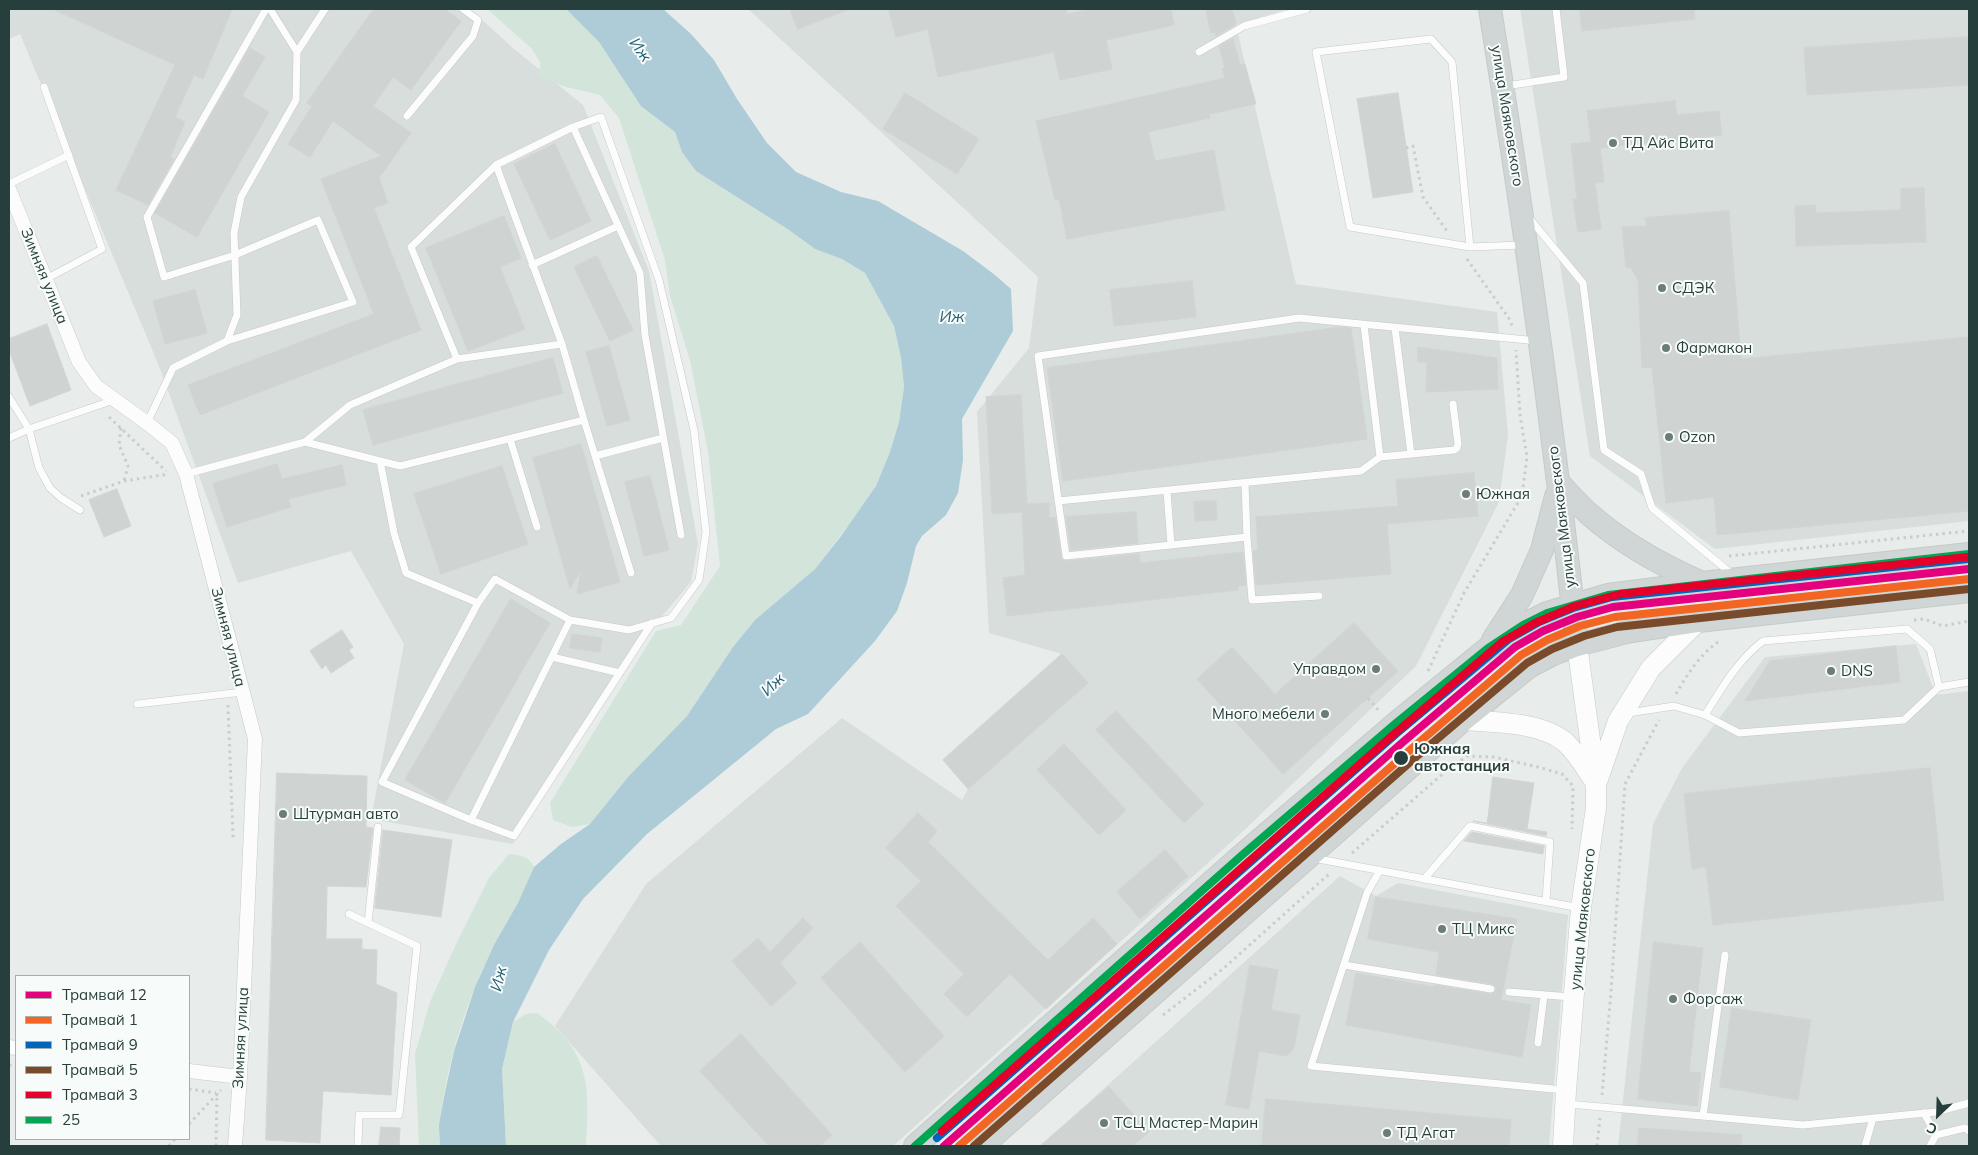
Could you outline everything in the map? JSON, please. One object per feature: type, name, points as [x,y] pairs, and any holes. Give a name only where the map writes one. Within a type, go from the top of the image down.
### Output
[{"type":"main road","name":"улица Маяковского","points":[[1490,9],[1527,244],[1596,783],[1596,808],[1581,908],[1564,1146]]},
{"type":"main road","points":[[1559,483],[1589,514],[1623,541],[1666,567],[1702,583]]},
{"type":"main road","points":[[1488,648],[1522,595],[1542,550],[1559,483]]},
{"type":"main road","points":[[915,1146],[1241,856],[1488,648],[1523,625],[1547,613],[1608,595],[1969,554]]},
{"type":"main road","points":[[982,1146],[1463,720],[1530,666],[1553,654],[1577,645],[1628,632],[1698,621],[1969,591]]},
{"type":"main road","points":[[1596,783],[1622,714],[1651,668],[1698,621]]},
{"type":"main road","points":[[1463,720],[1512,723],[1541,730],[1564,742],[1579,757],[1596,783]]},
{"type":"street","name":"Зимняя улица","points":[[9,189],[79,362],[96,386],[147,423],[172,444],[186,474],[255,740],[240,1077],[235,1146]]},
{"type":"street","points":[[190,1071],[240,1077]]},
{"type":"lane","points":[[147,423],[173,368],[227,341],[353,302],[318,220],[235,255],[164,277],[147,217],[266,9]]},
{"type":"lane","points":[[270,9],[298,52]]},
{"type":"lane","points":[[227,341],[237,315],[234,233],[241,197],[296,100],[298,52],[325,9]]},
{"type":"lane","points":[[407,116],[473,36],[478,20],[463,9]]},
{"type":"lane","points":[[1199,52],[1244,26],[1307,9]]},
{"type":"lane","points":[[1503,86],[1564,77],[1556,9]]},
{"type":"lane","points":[[1470,247],[1452,62],[1430,39],[1316,52],[1350,227],[1470,247],[1527,244]]},
{"type":"lane","points":[[44,87],[102,249],[46,279]]},
{"type":"lane","points":[[457,359],[411,247],[496,165],[572,127],[600,117],[659,280],[694,430],[706,532],[699,580],[671,618],[652,623],[629,630],[570,620],[495,579],[478,603],[382,782],[514,836],[652,623]]},
{"type":"lane","points":[[572,127],[640,273],[645,335],[681,535]]},
{"type":"lane","points":[[9,184],[69,155]]},
{"type":"lane","points":[[496,165],[562,344],[631,573]]},
{"type":"lane","points":[[1522,210],[1583,283],[1604,450],[1641,474],[1652,508],[1738,579]]},
{"type":"lane","points":[[532,265],[618,226]]},
{"type":"lane","points":[[1247,537],[1066,556],[1038,356],[1299,318],[1540,342]]},
{"type":"lane","points":[[1364,325],[1380,457]]},
{"type":"lane","points":[[1395,328],[1411,454]]},
{"type":"lane","points":[[186,474],[305,442],[350,405],[457,359],[562,344]]},
{"type":"lane","points":[[9,397],[29,429],[39,468],[50,488],[80,510]]},
{"type":"lane","points":[[9,438],[29,429],[114,400]]},
{"type":"lane","points":[[1058,501],[1356,472],[1361,471],[1380,457],[1454,450],[1458,444],[1453,404]]},
{"type":"lane","points":[[305,442],[400,466],[584,420]]},
{"type":"lane","points":[[595,456],[664,438]]},
{"type":"lane","points":[[510,439],[537,527]]},
{"type":"lane","points":[[380,461],[394,533],[406,573],[478,603]]},
{"type":"lane","points":[[1245,483],[1252,600],[1319,596]]},
{"type":"lane","points":[[1168,490],[1171,545]]},
{"type":"lane","points":[[471,820],[570,620]]},
{"type":"lane","points":[[1705,715],[1728,679],[1749,652],[1763,641],[1907,629],[1930,649],[1939,687]]},
{"type":"lane","points":[[552,657],[620,673]]},
{"type":"lane","points":[[1622,714],[1674,706],[1705,715],[1739,733],[1904,720],[1939,687],[1969,682]]},
{"type":"lane","points":[[137,704],[243,692]]},
{"type":"lane","points":[[368,923],[378,826]]},
{"type":"lane","points":[[1424,879],[1470,826],[1550,842],[1546,901]]},
{"type":"lane","points":[[1308,857],[1581,908]]},
{"type":"lane","points":[[1380,870],[1367,892],[1311,1066],[1566,1097],[1600,1107],[1803,1125],[1936,1112],[1969,1103]]},
{"type":"lane","points":[[349,914],[417,946],[399,1115],[359,1115],[358,1146]]},
{"type":"lane","points":[[1703,1116],[1725,955]]},
{"type":"lane","points":[[1344,965],[1491,989]]},
{"type":"lane","points":[[1509,992],[1574,997]]},
{"type":"lane","points":[[1538,1043],[1544,995]]},
{"type":"lane","points":[[1924,1113],[1936,1136]]},
{"type":"lane","points":[[1865,1146],[1873,1118]]},
{"type":"lane","points":[[1930,1146],[1936,1136],[1965,1128],[1969,1131]]},
{"type":"path","points":[[1406,148],[1414,146],[1423,198],[1450,236]]},
{"type":"path","points":[[1425,677],[1464,593],[1522,496],[1526,458],[1520,415],[1518,369],[1510,320],[1461,251]]},
{"type":"path","points":[[121,428],[119,445],[128,466],[124,481]]},
{"type":"path","points":[[66,501],[124,481],[169,474]]},
{"type":"path","points":[[1711,557],[1969,532]]},
{"type":"path","points":[[1905,620],[1924,619],[1943,626],[1969,621]]},
{"type":"path","points":[[1597,1146],[1611,992],[1625,784],[1651,733],[1690,672],[1709,647],[1725,637]]},
{"type":"path","points":[[1368,698],[1382,713]]},
{"type":"path","points":[[1159,1019],[1224,968],[1445,772]]},
{"type":"path","points":[[190,1089],[217,1093]]},
{"type":"path","points":[[190,1123],[217,1093]]},
{"type":"path","points":[[216,1146],[217,1093]]},
{"type":"shaded area","points":[[9,9],[470,9],[513,48],[583,105],[649,271],[698,544],[691,582],[649,632],[513,844],[371,819],[404,644],[351,551],[238,583],[159,366],[20,34],[9,39]]},
{"type":"shaded area","points":[[748,9],[1287,9],[1236,25],[1296,284],[1497,312],[1508,435],[1499,502],[1416,666],[1239,835],[893,1146],[661,1146],[555,1026],[646,884],[842,718],[962,800],[968,789],[943,760],[1062,654],[989,633],[977,412],[1029,348],[1038,277]]},
{"type":"shaded area","points":[[1520,9],[1969,9],[1969,521],[1715,549],[1590,456]]},
{"type":"shaded area","points":[[1916,644],[1936,695],[1969,691],[1969,1146],[1618,1146],[1653,824],[1682,768],[1765,657]]},
{"type":"shaded area","points":[[1340,876],[1376,896],[1398,883],[1568,915],[1549,1146],[1040,1146]]},
{"type":"green space","points":[[487,9],[566,9],[599,42],[641,105],[675,132],[682,152],[697,171],[789,230],[815,249],[842,259],[865,273],[894,326],[901,358],[904,387],[899,422],[890,452],[876,486],[862,507],[815,569],[755,620],[733,647],[687,716],[628,777],[590,824],[572,827],[553,820],[550,803],[656,631],[681,625],[720,566],[708,452],[690,360],[670,296],[665,260],[619,118],[600,95],[566,87],[539,77],[540,62],[532,49]]},
{"type":"green space","points":[[509,854],[527,858],[534,867],[519,902],[479,976],[468,1005],[455,1044],[445,1086],[440,1127],[440,1146],[419,1146],[415,1054],[430,1002],[489,878]]},
{"type":"green space","points":[[537,1013],[568,1041],[583,1071],[587,1105],[586,1146],[506,1146],[502,1069],[513,1022],[526,1014]]},
{"type":"water","name":"Иж","points":[[566,9],[663,9],[691,34],[714,60],[737,99],[767,143],[796,172],[841,192],[878,201],[963,251],[1011,289],[1013,331],[962,419],[963,460],[958,493],[946,515],[922,536],[916,546],[907,583],[897,611],[875,641],[808,714],[776,729],[647,834],[583,899],[549,950],[513,1022],[502,1069],[506,1146],[440,1146],[439,1125],[454,1051],[475,987],[494,945],[518,903],[534,867],[561,844],[590,824],[628,777],[687,716],[733,647],[755,620],[815,569],[841,536],[876,486],[890,452],[899,422],[904,387],[901,358],[894,326],[865,273],[842,259],[815,249],[789,230],[696,171],[682,152],[675,132],[641,106],[599,42]]},
{"type":"building","points":[[53,9],[232,9],[203,79],[194,75],[175,117],[185,122],[170,157],[174,159],[148,205],[116,190],[175,65]]},
{"type":"building","points":[[374,9],[444,9],[461,21],[411,90],[393,77],[373,106],[411,133],[379,178],[388,203],[374,208],[421,330],[200,415],[188,385],[374,314],[321,179],[381,156],[333,121],[310,157],[288,144],[312,106],[307,103]]},
{"type":"building","points":[[790,9],[847,9],[847,10],[798,29]]},
{"type":"building","points":[[889,9],[1066,9],[1067,14],[1093,9],[1171,9],[1174,25],[1106,40],[1112,69],[1060,80],[1054,52],[938,77],[928,29],[896,37]]},
{"type":"building","points":[[1206,9],[1232,9],[1236,24],[1216,36],[1215,32],[1211,33]]},
{"type":"building","points":[[1580,9],[1694,9],[1695,19],[1582,31]]},
{"type":"building","points":[[1969,37],[1969,85],[1807,95],[1804,48]]},
{"type":"building","points":[[1233,39],[1240,65],[1245,64],[1256,104],[1209,114],[1210,118],[1148,132],[1155,161],[1214,150],[1225,210],[1067,239],[1059,199],[1055,200],[1036,121],[1225,78],[1222,69],[1225,68],[1219,46]]},
{"type":"building","points":[[250,48],[265,57],[242,96],[269,112],[197,237],[155,213]]},
{"type":"building","points":[[905,93],[979,139],[957,174],[883,129]]},
{"type":"building","points":[[1398,93],[1413,192],[1373,198],[1357,99]]},
{"type":"building","name":"ТД Айс Вита","points":[[1675,101],[1677,115],[1719,111],[1722,135],[1600,148],[1604,182],[1595,183],[1601,229],[1578,232],[1573,199],[1577,199],[1571,144],[1591,142],[1587,111]]},
{"type":"building","points":[[555,144],[591,221],[550,240],[514,164]]},
{"type":"building","points":[[1924,188],[1926,242],[1796,246],[1795,206],[1815,205],[1816,213],[1901,210],[1901,189]]},
{"type":"building","points":[[1729,211],[1741,359],[1969,337],[1969,511],[1717,535],[1714,497],[1666,503],[1652,367],[1642,368],[1638,280],[1631,268],[1626,267],[1622,227],[1647,226],[1645,218]]},
{"type":"building","points":[[504,216],[521,258],[500,267],[525,329],[468,351],[426,248]]},
{"type":"building","points":[[597,256],[633,330],[610,341],[574,267]]},
{"type":"building","points":[[1192,281],[1196,317],[1114,326],[1110,290]]},
{"type":"building","points":[[195,290],[207,333],[165,344],[153,301]]},
{"type":"building","points":[[47,324],[71,390],[30,406],[9,350],[9,339]]},
{"type":"building","points":[[1341,327],[1351,328],[1367,439],[1063,481],[1047,368]]},
{"type":"building","points":[[609,346],[630,420],[607,426],[586,352]]},
{"type":"building","points":[[1418,347],[1497,358],[1498,389],[1426,392],[1427,362],[1418,362]]},
{"type":"building","points":[[553,358],[563,393],[373,445],[363,410]]},
{"type":"building","points":[[1021,395],[1027,504],[1049,503],[1049,518],[1055,517],[1062,560],[1139,554],[1140,563],[1243,552],[1246,585],[1238,586],[1238,590],[1007,616],[1003,578],[1025,575],[1022,512],[992,514],[986,397]]},
{"type":"building","points":[[581,444],[620,582],[577,594],[581,570],[570,589],[533,458]]},
{"type":"building","points":[[277,464],[282,479],[342,465],[346,485],[288,499],[291,507],[227,527],[213,484]]},
{"type":"building","points":[[502,466],[528,544],[441,574],[414,494]]},
{"type":"building","points":[[1474,473],[1478,516],[1387,524],[1391,574],[1256,585],[1253,551],[1258,550],[1256,517],[1398,506],[1396,480]]},
{"type":"building","points":[[650,476],[669,550],[644,556],[625,482]]},
{"type":"building","points":[[117,489],[131,526],[104,537],[89,500]]},
{"type":"building","points":[[1216,501],[1217,520],[1195,521],[1194,502]]},
{"type":"building","points":[[1136,512],[1138,543],[1071,550],[1066,517]]},
{"type":"building","points":[[511,599],[550,623],[445,803],[405,780]]},
{"type":"building","points":[[1354,623],[1398,671],[1283,774],[1197,679],[1232,647],[1275,694]]},
{"type":"building","points":[[342,630],[353,647],[349,650],[354,658],[331,673],[326,665],[322,669],[310,651]]},
{"type":"building","points":[[572,634],[602,638],[600,652],[570,648]]},
{"type":"building","name":"DNS","points":[[1896,646],[1900,682],[1745,701],[1770,661]]},
{"type":"building","points":[[1062,654],[1088,683],[968,789],[943,760]]},
{"type":"building","points":[[1116,711],[1204,804],[1184,823],[1096,730]]},
{"type":"building","points":[[1064,744],[1126,810],[1099,835],[1037,770]]},
{"type":"building","points":[[1930,768],[1944,900],[1713,925],[1706,867],[1692,869],[1684,794]]},
{"type":"building","points":[[277,773],[367,776],[366,827],[373,828],[366,887],[327,886],[326,939],[362,939],[362,949],[377,950],[376,984],[397,993],[391,1095],[323,1091],[320,1143],[266,1140]]},
{"type":"building","points":[[1493,777],[1534,783],[1527,829],[1547,832],[1546,836],[1473,821],[1487,823]]},
{"type":"building","points":[[918,813],[937,831],[928,842],[1048,960],[1093,918],[1117,944],[1046,1009],[1010,974],[967,1017],[944,994],[964,974],[896,906],[921,881],[886,848]]},
{"type":"building","points":[[383,830],[452,840],[441,917],[375,908]]},
{"type":"building","points":[[1472,832],[1544,846],[1543,854],[1464,841]]},
{"type":"building","points":[[1165,850],[1188,876],[1140,919],[1117,892]]},
{"type":"building","points":[[1376,897],[1517,919],[1501,1000],[1531,1005],[1522,1057],[1346,1025],[1356,973],[1434,987],[1434,985],[1491,994],[1496,990],[1496,987],[1492,984],[1436,975],[1439,952],[1368,939]]},
{"type":"building","points":[[803,918],[813,928],[780,963],[797,983],[771,1006],[732,961],[758,938],[770,952]]},
{"type":"building","points":[[860,942],[944,1036],[905,1072],[821,978]]},
{"type":"building","name":"Форсаж","points":[[1654,942],[1703,948],[1689,1072],[1701,1073],[1697,1106],[1638,1099]]},
{"type":"building","points":[[1250,965],[1278,970],[1271,1010],[1300,1015],[1294,1048],[1287,1056],[1259,1051],[1249,1109],[1226,1105]]},
{"type":"building","points":[[1732,1008],[1811,1020],[1798,1100],[1720,1087]]},
{"type":"building","points":[[741,1034],[832,1135],[820,1146],[769,1146],[700,1071]]},
{"type":"building","name":"ТСЦ Мастер-Марин","points":[[1109,1087],[1149,1132],[1132,1146],[1040,1146]]},
{"type":"building","name":"ТД Агат","points":[[1266,1099],[1511,1120],[1509,1146],[1262,1146]]},
{"type":"building","points":[[381,1127],[400,1128],[399,1146],[379,1146]]},
{"type":"building","points":[[1639,1128],[1742,1135],[1741,1146],[1638,1146]]},
{"type":"tram line","name":"3","points":[[942,1131],[1386,741],[1502,642],[1535,623],[1575,606],[1620,594],[1967,557]]},
{"type":"tram line","name":"9","points":[[937,1138],[1396,734],[1509,639],[1539,622],[1573,608],[1612,597],[1968,559]]},
{"type":"tram line","name":"12","points":[[944,1146],[1403,742],[1515,647],[1543,631],[1577,617],[1613,607],[1969,569]]},
{"type":"tram line","name":"1","points":[[959,1146],[1410,750],[1521,655],[1547,640],[1580,626],[1615,617],[1969,579]]},
{"type":"tram line","name":"5","points":[[974,1146],[1416,757],[1527,663],[1552,649],[1584,636],[1617,627],[1969,589]]},
{"type":"transit line","name":"25","points":[[915,1146],[1241,856],[1396,723],[1488,648],[1523,625],[1547,613],[1608,595],[1969,554]]},
{"type":"place","name":"ТД Айс Вита","points":[[1613,143]]},
{"type":"place","name":"СДЭК","points":[[1662,288]]},
{"type":"place","name":"Фармакон","points":[[1666,348]]},
{"type":"place","name":"Ozon","points":[[1669,437]]},
{"type":"place","name":"Южная","points":[[1466,494]]},
{"type":"place","name":"Управдом","points":[[1376,669]]},
{"type":"place","name":"DNS","points":[[1831,671]]},
{"type":"place","name":"Много мебели","points":[[1325,714]]},
{"type":"place","name":"Южная автостанция","points":[[1401,758]]},
{"type":"place","name":"Штурман авто","points":[[283,814]]},
{"type":"place","name":"ТЦ Микс","points":[[1442,929]]},
{"type":"place","name":"Форсаж","points":[[1673,999]]},
{"type":"place","name":"ТСЦ Мастер-Марин","points":[[1104,1123]]},
{"type":"place","name":"ТД Агат","points":[[1387,1133]]}]
